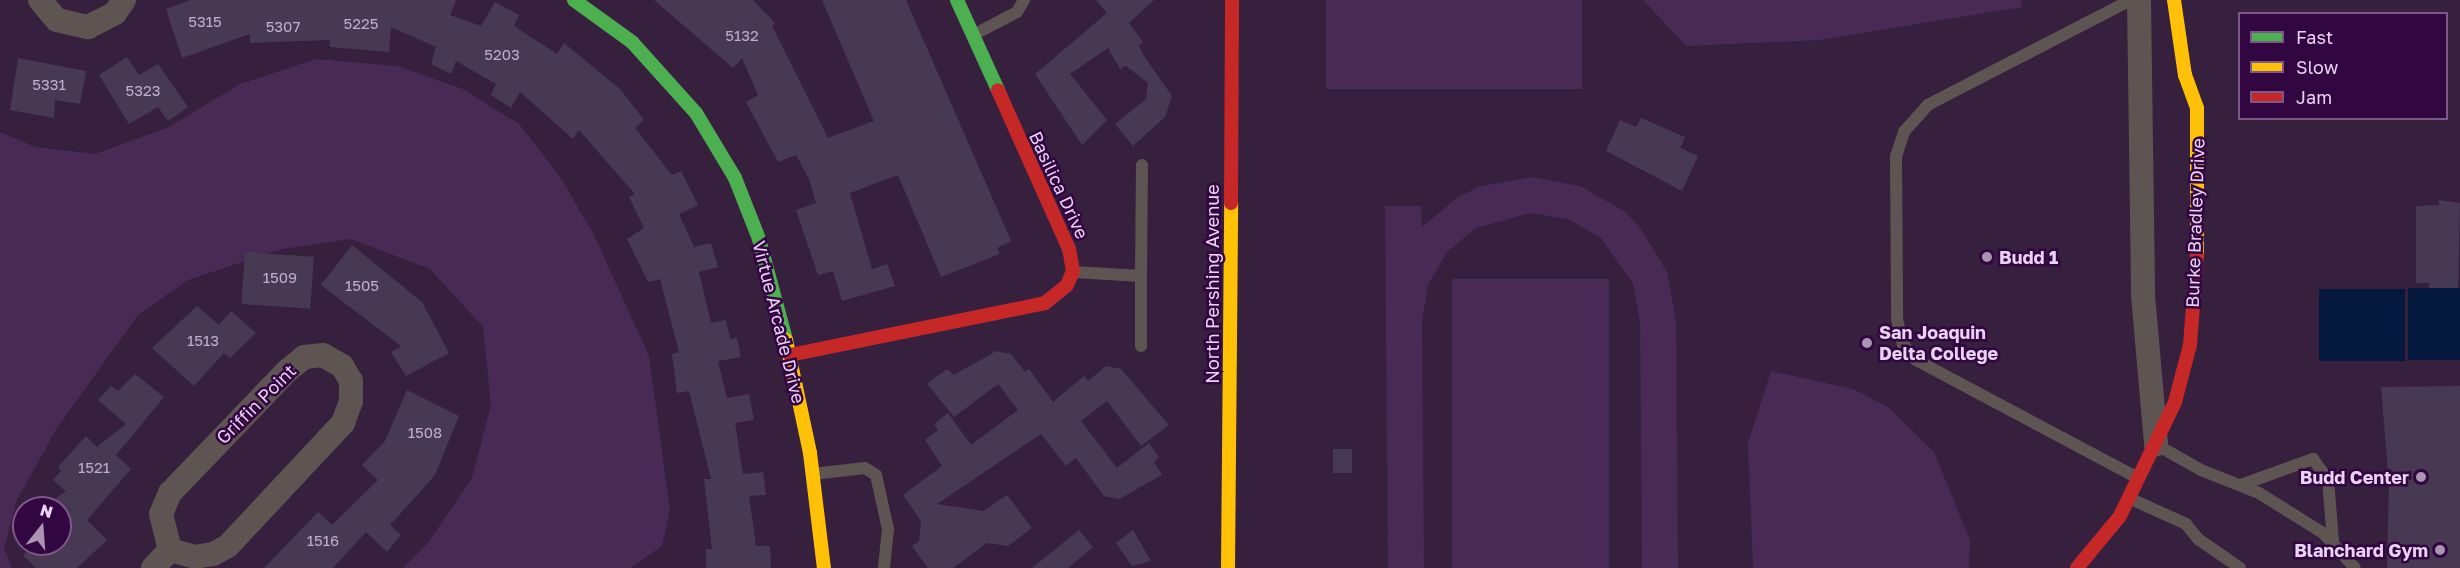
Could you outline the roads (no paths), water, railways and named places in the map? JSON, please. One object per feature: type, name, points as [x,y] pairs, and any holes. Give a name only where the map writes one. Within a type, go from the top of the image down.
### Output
[{"type":"street","points":[[40,0],[57,20],[88,27],[116,13],[124,0]]},
{"type":"street","name":"Virtue Arcade Drive","points":[[574,0],[632,42],[696,114],[735,178],[759,239],[790,355],[812,474],[824,568]]},
{"type":"street","name":"Basilica Drive","points":[[957,0],[1069,249],[1073,272]]},
{"type":"street","name":"North Pershing Avenue","points":[[1228,568],[1232,0]]},
{"type":"street","points":[[2139,0],[2143,295],[2156,444]]},
{"type":"street","name":"Burke Bradley Drive","points":[[2077,568],[2128,498],[2139,479],[2175,402],[2190,345],[2197,270],[2197,108],[2185,75],[2174,0]]},
{"type":"street","points":[[790,355],[1045,303],[1067,285],[1073,272]]},
{"type":"street","name":"Griffin Point","points":[[323,355],[342,366],[351,381],[351,401],[343,423],[228,546],[213,554],[195,556],[170,550],[161,514],[170,493],[304,357],[323,355]]},
{"type":"street","points":[[153,568],[170,550]]},
{"type":"lane","points":[[972,36],[1017,12],[1024,0]]},
{"type":"lane","points":[[2131,0],[1928,105],[1904,132],[1896,157],[1897,319],[1903,344],[1916,360],[2139,479]]},
{"type":"lane","points":[[1141,346],[1142,165]]},
{"type":"lane","points":[[1073,272],[1141,276]]},
{"type":"lane","points":[[2156,444],[2201,470],[2241,485],[2333,542],[2355,568]]},
{"type":"lane","points":[[2241,485],[2313,459],[2328,480],[2333,542]]},
{"type":"lane","points":[[812,474],[865,468],[876,475],[888,529],[884,568]]},
{"type":"lane","points":[[2128,498],[2186,524],[2198,539],[2240,568]]},
{"type":"water","points":[[2408,288],[2460,288],[2460,360],[2408,360]]},
{"type":"water","points":[[2319,289],[2405,289],[2405,361],[2319,361]]},
{"type":"place","name":"Budd 1","points":[[1987,257]]},
{"type":"place","name":"San Joaquin Delta College","points":[[1867,343]]},
{"type":"place","name":"Budd Center","points":[[2421,477]]},
{"type":"place","name":"Blanchard Gym","points":[[2440,550]]}]
